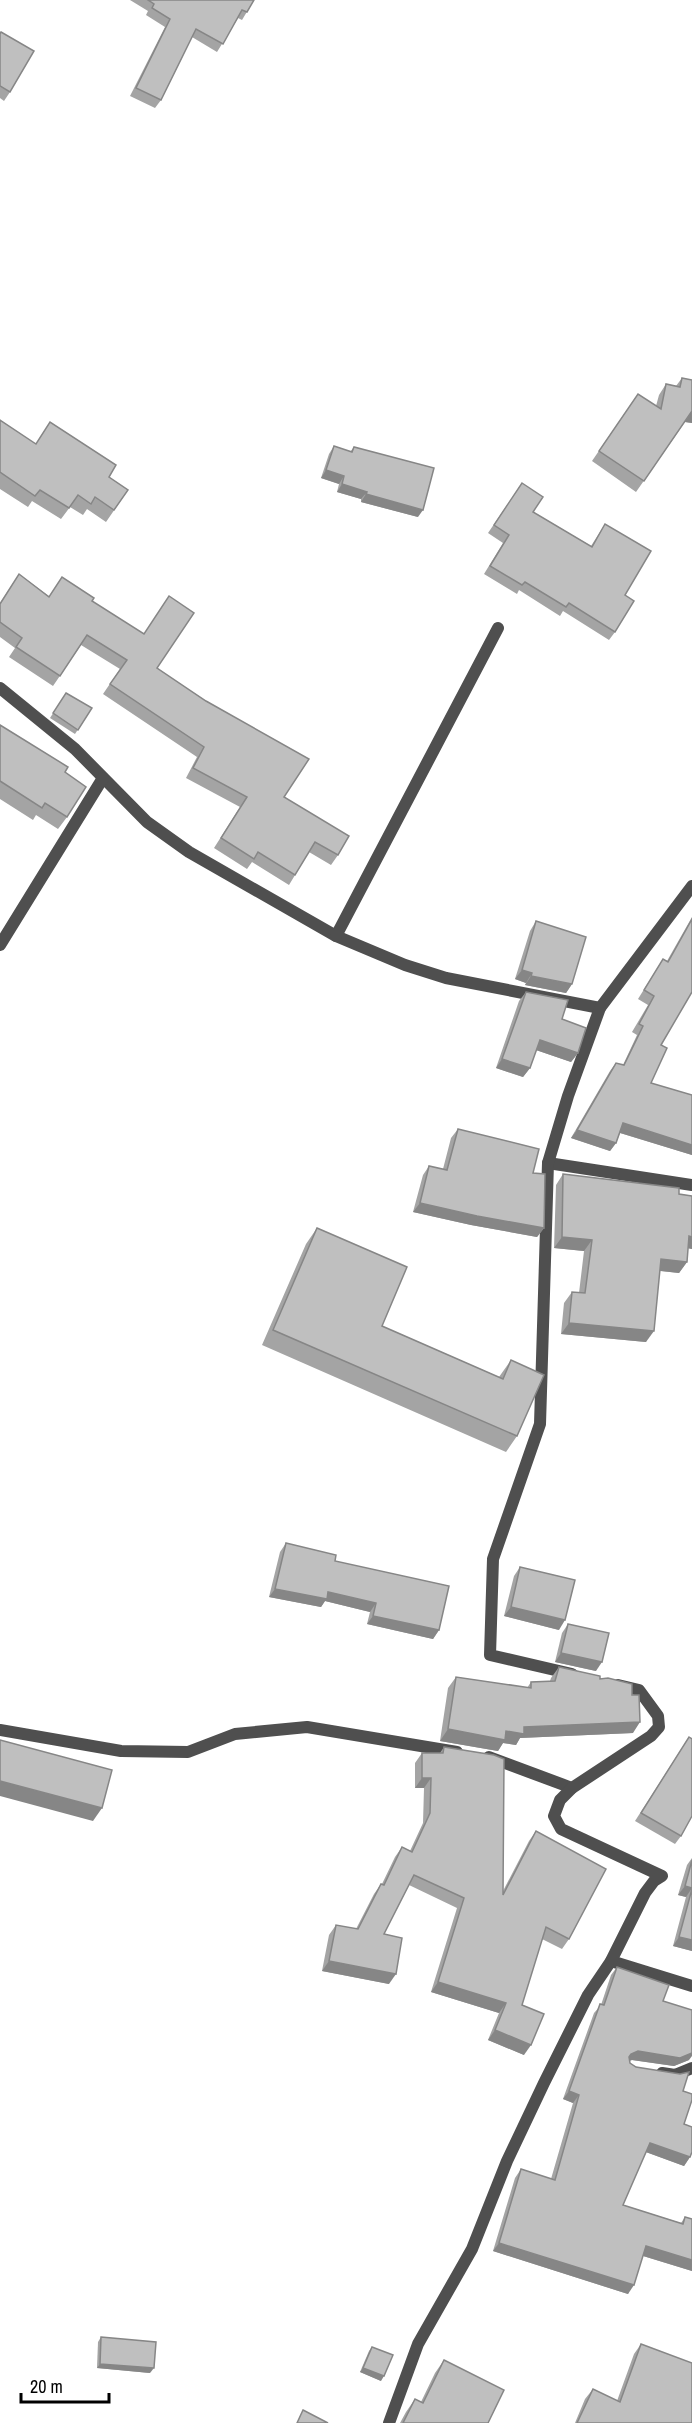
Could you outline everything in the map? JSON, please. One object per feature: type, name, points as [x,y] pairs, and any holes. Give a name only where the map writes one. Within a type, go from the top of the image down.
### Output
[{"type":"street","points":[[336,936],[498,628]]},
{"type":"street","points":[[0,688],[75,749],[147,822],[189,852],[336,936],[405,965],[446,978],[600,1008]]},
{"type":"street","points":[[0,945],[103,778]]},
{"type":"street","points":[[582,1676],[490,1655],[493,1559],[540,1424],[548,1163],[568,1096],[600,1008],[692,886]]},
{"type":"street","points":[[548,1163],[692,1185]]},
{"type":"street","points":[[389,2423],[418,2344],[472,2249],[507,2161],[544,2083],[588,1995],[611,1960],[645,1893],[654,1881],[662,1876],[561,1829],[554,1816],[560,1800],[572,1788],[651,1736],[659,1727],[658,1716],[639,1690],[605,1682]]},
{"type":"street","points":[[0,1730],[121,1751],[188,1752],[235,1734],[307,1727],[489,1757],[572,1788]]},
{"type":"street","points":[[611,1960],[692,1986]]},
{"type":"street","points":[[653,2072],[675,2074],[692,2068]]},
{"type":"building","points":[[148,0],[254,0],[247,12],[242,10],[223,44],[196,29],[161,100],[136,88],[170,19],[152,8],[154,4]]},
{"type":"building","points":[[1,32],[34,51],[10,92],[0,86]]},
{"type":"building","points":[[682,378],[692,380],[692,411],[644,481],[599,451],[638,394],[661,409],[666,384],[680,387]]},
{"type":"building","points":[[0,420],[36,444],[50,422],[116,465],[109,477],[128,490],[114,510],[95,497],[91,504],[78,495],[69,508],[40,490],[35,496],[0,472]]},
{"type":"building","points":[[334,446],[352,452],[354,447],[434,468],[423,510],[366,494],[367,492],[342,484],[344,476],[326,470]]},
{"type":"building","points":[[522,483],[543,497],[533,512],[592,547],[605,524],[651,551],[625,595],[634,601],[615,632],[569,603],[566,607],[525,582],[522,585],[490,566],[509,535],[494,525]]},
{"type":"building","points":[[19,574],[49,597],[62,577],[94,598],[92,601],[144,634],[169,596],[194,613],[157,668],[206,701],[309,759],[284,797],[349,836],[338,855],[315,842],[295,875],[258,852],[254,859],[221,838],[247,797],[193,768],[204,747],[110,684],[127,660],[87,635],[60,676],[16,647],[22,638],[0,622],[0,604]]},
{"type":"building","points":[[66,693],[92,708],[78,730],[53,713]]},
{"type":"building","points":[[0,725],[68,767],[65,772],[86,787],[67,817],[45,803],[42,808],[0,781]]},
{"type":"building","points":[[692,919],[692,992],[661,1045],[667,1048],[651,1083],[692,1095],[692,1145],[623,1123],[616,1143],[577,1130],[616,1063],[624,1065],[643,1026],[639,1024],[654,996],[644,990],[663,959],[668,962]]},
{"type":"building","points":[[536,921],[586,937],[572,984],[531,976],[532,973],[522,970]]},
{"type":"building","points":[[526,992],[568,1000],[562,1019],[586,1028],[578,1053],[540,1040],[530,1068],[502,1059]]},
{"type":"building","points":[[458,1129],[539,1149],[533,1173],[545,1174],[544,1228],[420,1203],[429,1166],[447,1170]]},
{"type":"building","points":[[563,1174],[679,1188],[679,1194],[692,1196],[692,1237],[689,1236],[687,1262],[661,1259],[654,1331],[569,1323],[572,1292],[585,1293],[592,1240],[562,1237]]},
{"type":"building","points":[[317,1228],[407,1267],[382,1326],[503,1379],[511,1360],[544,1375],[517,1436],[273,1330]]},
{"type":"building","points":[[286,1543],[336,1555],[335,1561],[449,1586],[439,1630],[373,1616],[376,1603],[328,1592],[327,1599],[275,1589]]},
{"type":"building","points":[[520,1567],[575,1580],[565,1620],[511,1607]]},
{"type":"building","points":[[568,1624],[609,1633],[602,1662],[561,1653]]},
{"type":"building","points":[[559,1667],[600,1676],[600,1679],[608,1678],[632,1684],[632,1695],[639,1695],[640,1722],[524,1727],[524,1734],[506,1731],[505,1740],[448,1729],[456,1677],[531,1688],[531,1682],[555,1681]]},
{"type":"building","points":[[689,1737],[692,1739],[692,1816],[681,1836],[641,1813]]},
{"type":"building","points":[[0,1740],[112,1770],[102,1808],[0,1781]]},
{"type":"building","points":[[444,1747],[494,1755],[504,1759],[503,1895],[536,1831],[606,1869],[569,1939],[546,1927],[522,2005],[544,2014],[531,2045],[495,2030],[506,2003],[438,1982],[464,1898],[414,1875],[384,1934],[402,1938],[396,1974],[329,1961],[336,1925],[358,1929],[381,1884],[384,1885],[402,1847],[412,1852],[430,1813],[431,1778],[422,1778],[422,1753],[443,1753]]},
{"type":"building","points":[[692,1860],[692,1888],[685,1886]]},
{"type":"building","points":[[692,1889],[692,1940],[679,1937]]},
{"type":"building","points":[[617,1967],[669,1985],[663,2001],[692,2010],[692,2053],[680,2058],[638,2051],[629,2057],[630,2063],[636,2067],[680,2074],[689,2072],[683,2091],[692,2094],[684,2124],[692,2127],[690,2157],[650,2143],[623,2205],[683,2224],[685,2217],[692,2219],[692,2260],[646,2246],[634,2285],[499,2243],[521,2169],[555,2180],[579,2095],[569,2091],[600,2004],[604,2005]]},
{"type":"building","points":[[101,2337],[156,2342],[154,2368],[100,2364]]},
{"type":"building","points":[[641,2344],[692,2363],[692,2423],[577,2423],[593,2389],[620,2402]]},
{"type":"building","points":[[372,2347],[393,2355],[384,2376],[363,2368]]},
{"type":"building","points":[[444,2360],[504,2390],[488,2423],[403,2423],[415,2399],[423,2403]]},
{"type":"building","points":[[303,2410],[328,2423],[297,2423]]}]
